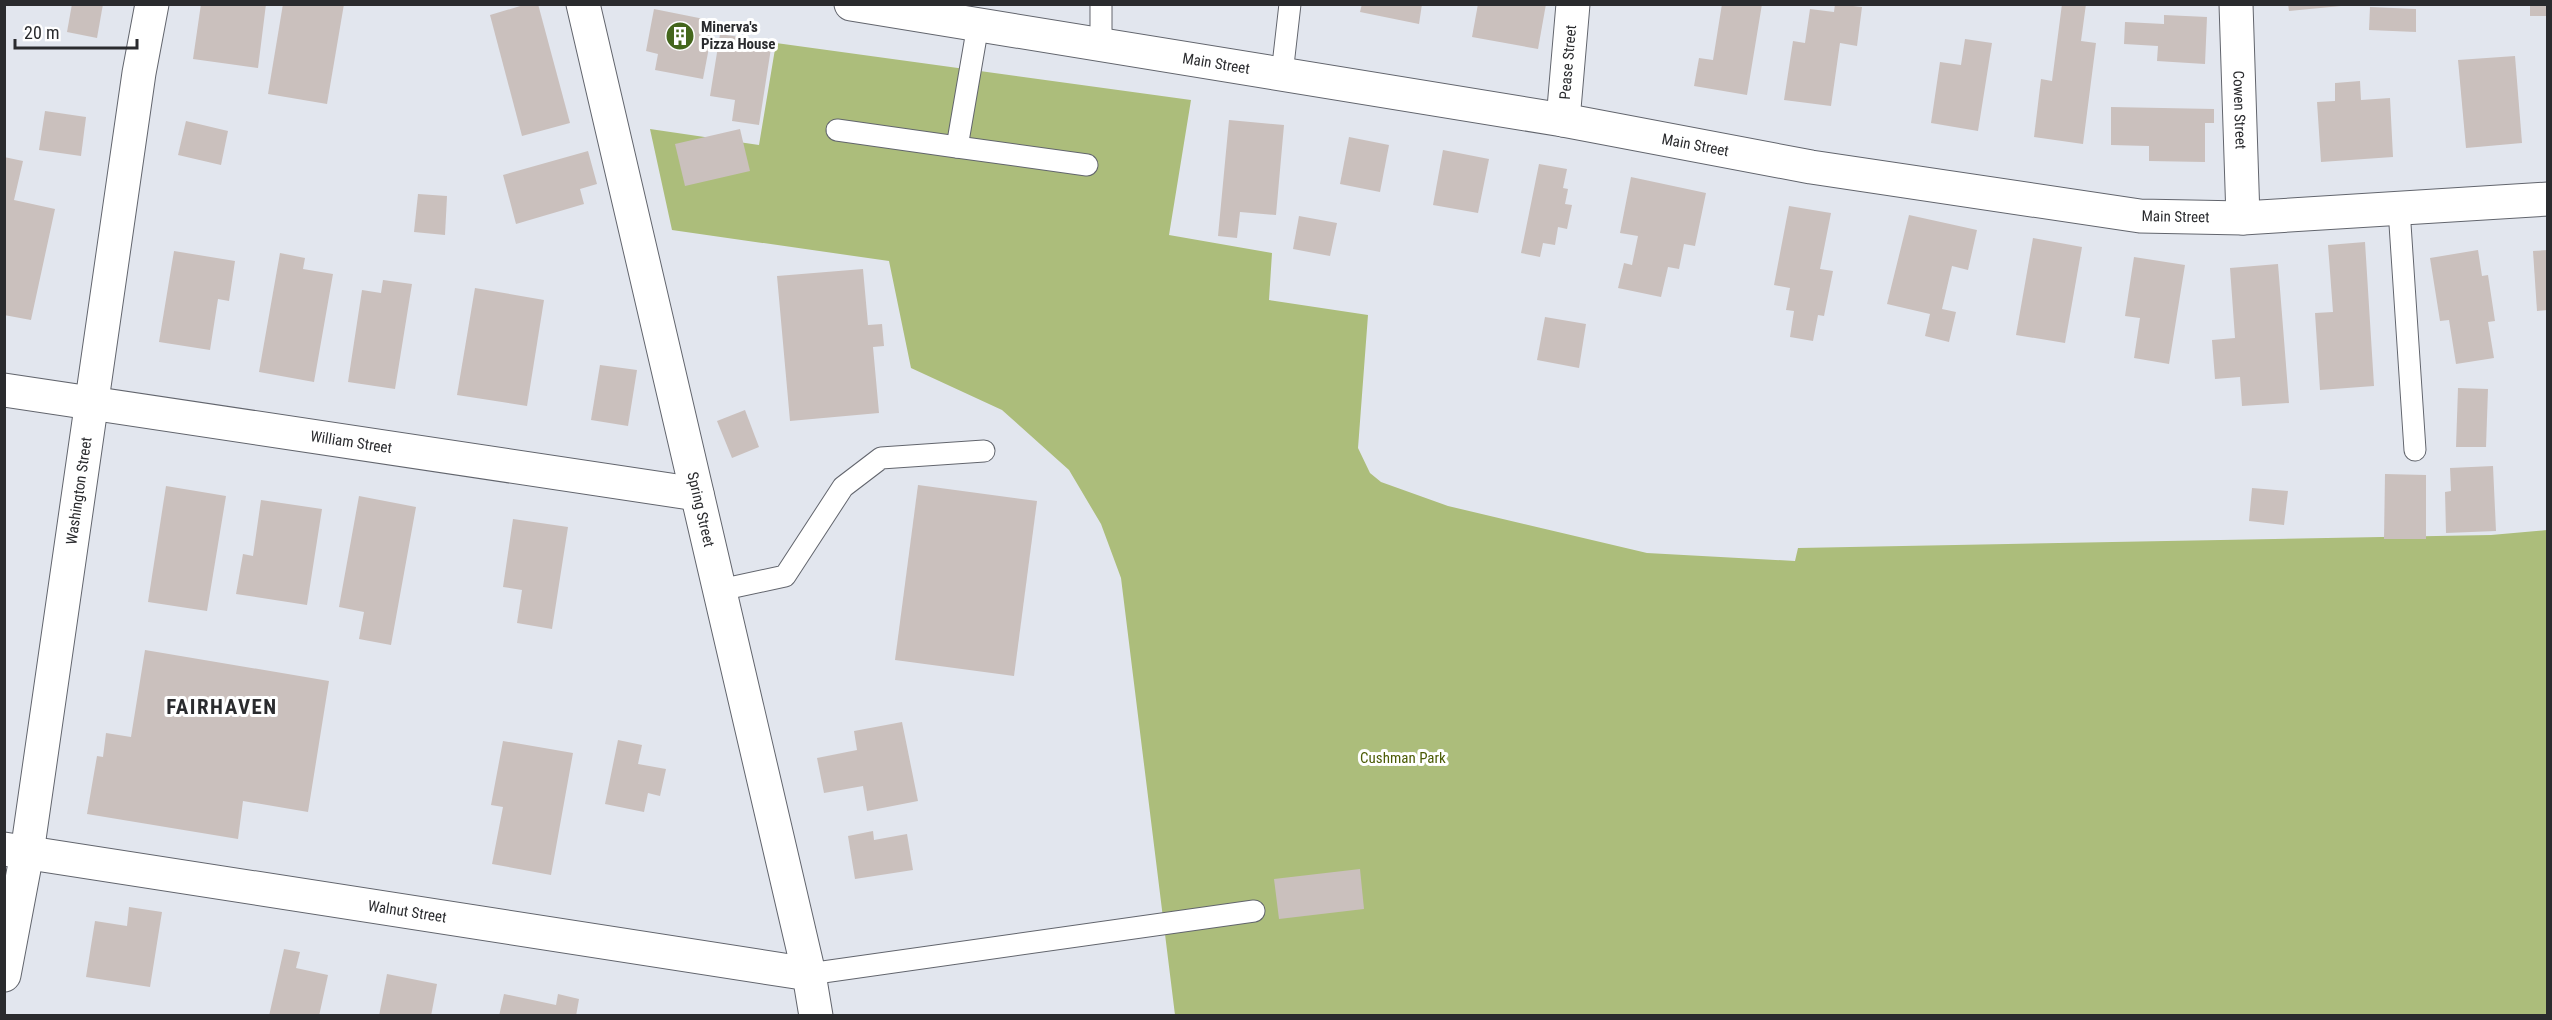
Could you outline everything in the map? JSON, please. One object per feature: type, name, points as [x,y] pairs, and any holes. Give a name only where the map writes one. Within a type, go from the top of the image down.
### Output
[{"type":"street","name":"Washington Street","points":[[4,975],[16,851],[91,405],[139,74],[152,4]]},
{"type":"street","name":"Spring Street","points":[[584,4],[809,974],[816,1016]]},
{"type":"street","name":"Main Street","points":[[851,4],[1563,120],[1811,167],[2140,216],[2243,218],[2547,199]]},
{"type":"street","name":"Pease Street","points":[[1563,120],[1573,4]]},
{"type":"street","name":"Cowen Street","points":[[2236,4],[2243,218]]},
{"type":"street","name":"William Street","points":[[4,390],[91,405],[697,494]]},
{"type":"street","name":"Walnut Street","points":[[16,851],[809,974]]},
{"type":"lane","points":[[1101,4],[1101,44]]},
{"type":"lane","points":[[1282,74],[1290,4]]},
{"type":"lane","points":[[957,147],[978,25]]},
{"type":"lane","points":[[837,130],[1086,165]]},
{"type":"lane","points":[[2399,209],[2415,450]]},
{"type":"lane","points":[[720,590],[785,576],[843,487],[880,458],[984,451]]},
{"type":"lane","points":[[809,974],[1254,912]]},
{"type":"green space","name":"Cushman Park","points":[[776,43],[1191,100],[1169,235],[1272,253],[1269,300],[1368,315],[1358,448],[1370,473],[1381,482],[1448,506],[1647,553],[1795,561],[1798,548],[2491,535],[2547,530],[2547,1015],[1175,1015],[1121,578],[1101,524],[1069,470],[1002,410],[911,368],[889,261],[672,230],[650,129],[759,145]]},
{"type":"building","points":[[72,4],[103,4],[97,38],[67,32]]},
{"type":"building","points":[[201,4],[266,4],[258,68],[193,59]]},
{"type":"building","points":[[283,4],[344,4],[327,104],[268,94]]},
{"type":"building","points":[[527,4],[538,4],[570,123],[522,136],[490,15]]},
{"type":"building","points":[[1362,4],[1422,4],[1419,24],[1360,12]]},
{"type":"building","points":[[1478,4],[1546,4],[1538,49],[1472,37]]},
{"type":"building","points":[[1722,4],[1762,4],[1747,95],[1694,86],[1699,58],[1713,60]]},
{"type":"building","points":[[1835,4],[1862,7],[1857,46],[1840,43],[1831,106],[1784,100],[1793,41],[1805,43],[1810,9],[1834,12]]},
{"type":"building","points":[[2062,4],[2086,4],[2081,41],[2096,43],[2083,144],[2034,137],[2041,79],[2052,81]]},
{"type":"building","points":[[2288,4],[2341,4],[2341,6],[2289,11]]},
{"type":"building","points":[[2530,4],[2548,4],[2548,16],[2530,16]]},
{"type":"building","points":[[2370,7],[2416,9],[2416,32],[2369,30]]},
{"type":"building","name":"Minerva's Pizza House","points":[[654,9],[714,21],[703,79],[655,70],[658,54],[646,51]]},
{"type":"building","points":[[2164,15],[2207,17],[2205,64],[2157,61],[2158,46],[2124,44],[2125,22],[2164,24]]},
{"type":"building","points":[[720,34],[772,42],[759,125],[732,121],[735,100],[710,96]]},
{"type":"building","points":[[1965,39],[1992,43],[1978,131],[1931,123],[1940,62],[1961,65]]},
{"type":"building","points":[[2515,56],[2522,143],[2466,148],[2458,60]]},
{"type":"building","points":[[2360,81],[2361,100],[2390,98],[2393,157],[2321,162],[2317,102],[2335,101],[2335,83]]},
{"type":"building","points":[[2111,107],[2214,109],[2214,123],[2205,123],[2205,162],[2149,161],[2149,146],[2111,145]]},
{"type":"building","points":[[45,111],[86,117],[81,156],[39,150]]},
{"type":"building","points":[[1229,120],[1284,125],[1276,215],[1240,212],[1237,238],[1218,236]]},
{"type":"building","points":[[186,121],[228,131],[221,165],[178,155]]},
{"type":"building","points":[[740,129],[750,171],[685,186],[675,144]]},
{"type":"building","points":[[1349,137],[1389,145],[1380,192],[1340,184]]},
{"type":"building","points":[[1443,150],[1489,159],[1478,213],[1433,205]]},
{"type":"building","points":[[588,151],[597,184],[580,189],[584,204],[516,224],[503,175]]},
{"type":"building","points":[[4,157],[23,161],[14,200],[55,209],[31,320],[4,315]]},
{"type":"building","points":[[1539,164],[1567,169],[1563,188],[1568,189],[1565,204],[1572,205],[1567,229],[1558,227],[1555,245],[1543,243],[1540,257],[1521,253]]},
{"type":"building","points":[[1631,177],[1706,193],[1695,246],[1684,244],[1679,269],[1668,267],[1661,297],[1618,288],[1624,263],[1632,265],[1638,236],[1620,233]]},
{"type":"building","points":[[418,194],[447,196],[445,235],[414,232]]},
{"type":"building","points":[[1789,206],[1831,213],[1820,269],[1833,271],[1824,316],[1818,315],[1813,341],[1790,337],[1794,311],[1786,310],[1790,288],[1774,285]]},
{"type":"building","points":[[1909,215],[1977,230],[1968,270],[1952,266],[1942,309],[1956,312],[1949,342],[1925,336],[1930,314],[1887,304]]},
{"type":"building","points":[[1299,216],[1337,223],[1330,256],[1293,249]]},
{"type":"building","points":[[2033,238],[2082,247],[2065,343],[2016,335]]},
{"type":"building","points":[[2365,242],[2374,386],[2320,390],[2315,313],[2333,312],[2328,245]]},
{"type":"building","points":[[2478,250],[2482,276],[2488,275],[2495,321],[2488,322],[2494,358],[2456,364],[2449,320],[2440,321],[2430,258]]},
{"type":"building","points":[[2548,250],[2548,310],[2537,311],[2533,251]]},
{"type":"building","points":[[174,251],[235,261],[229,301],[218,299],[210,350],[159,342]]},
{"type":"building","points":[[280,253],[305,258],[303,269],[333,274],[314,382],[259,372]]},
{"type":"building","points":[[2134,257],[2185,265],[2169,364],[2134,358],[2140,318],[2125,316]]},
{"type":"building","points":[[2278,264],[2289,403],[2242,406],[2240,377],[2215,379],[2212,340],[2235,338],[2230,268]]},
{"type":"building","points":[[863,269],[868,325],[882,324],[884,346],[873,347],[879,413],[790,421],[777,276]]},
{"type":"building","points":[[383,280],[412,284],[395,389],[348,382],[362,290],[381,293]]},
{"type":"building","points":[[475,288],[544,300],[527,406],[457,395]]},
{"type":"building","points":[[1545,317],[1586,324],[1579,368],[1537,360]]},
{"type":"building","points":[[600,365],[637,370],[628,426],[591,420]]},
{"type":"building","points":[[2458,388],[2488,389],[2486,447],[2456,447]]},
{"type":"building","points":[[745,410],[759,447],[732,458],[717,421]]},
{"type":"building","points":[[2493,466],[2496,531],[2446,533],[2445,492],[2451,491],[2450,468]]},
{"type":"building","points":[[2385,474],[2426,475],[2426,539],[2384,539]]},
{"type":"building","points":[[918,485],[1037,501],[1014,676],[895,660]]},
{"type":"building","points":[[166,486],[226,496],[207,611],[148,602]]},
{"type":"building","points":[[2252,488],[2288,491],[2284,525],[2249,521]]},
{"type":"building","points":[[359,496],[416,507],[391,645],[359,639],[364,612],[339,607]]},
{"type":"building","points":[[261,500],[322,509],[307,605],[236,594],[243,554],[253,556]]},
{"type":"building","points":[[513,519],[568,527],[552,629],[517,623],[522,590],[503,587]]},
{"type":"building","points":[[145,650],[329,681],[308,812],[243,801],[238,839],[87,814],[97,756],[103,757],[106,733],[131,737]]},
{"type":"building","points":[[902,722],[918,801],[867,811],[863,786],[824,793],[817,758],[857,750],[854,731]]},
{"type":"building","points":[[618,740],[642,745],[638,764],[666,769],[660,796],[648,793],[644,812],[605,804]]},
{"type":"building","points":[[503,741],[573,753],[551,875],[492,864],[503,807],[491,805]]},
{"type":"building","points":[[873,831],[874,840],[907,834],[913,870],[855,879],[848,836]]},
{"type":"building","points":[[1360,869],[1364,909],[1279,919],[1274,879]]},
{"type":"building","points":[[129,907],[162,912],[150,987],[86,977],[95,921],[127,926]]},
{"type":"building","points":[[284,949],[300,952],[296,968],[328,975],[319,1016],[269,1016]]},
{"type":"building","points":[[387,974],[437,984],[431,1016],[379,1016]]},
{"type":"building","points":[[504,994],[556,1005],[558,994],[579,999],[576,1016],[499,1016]]},
{"type":"place","name":"Minerva's Pizza House","points":[[680,36]]},
{"type":"district","name":"FAIRHAVEN","points":[[222,707]]}]
